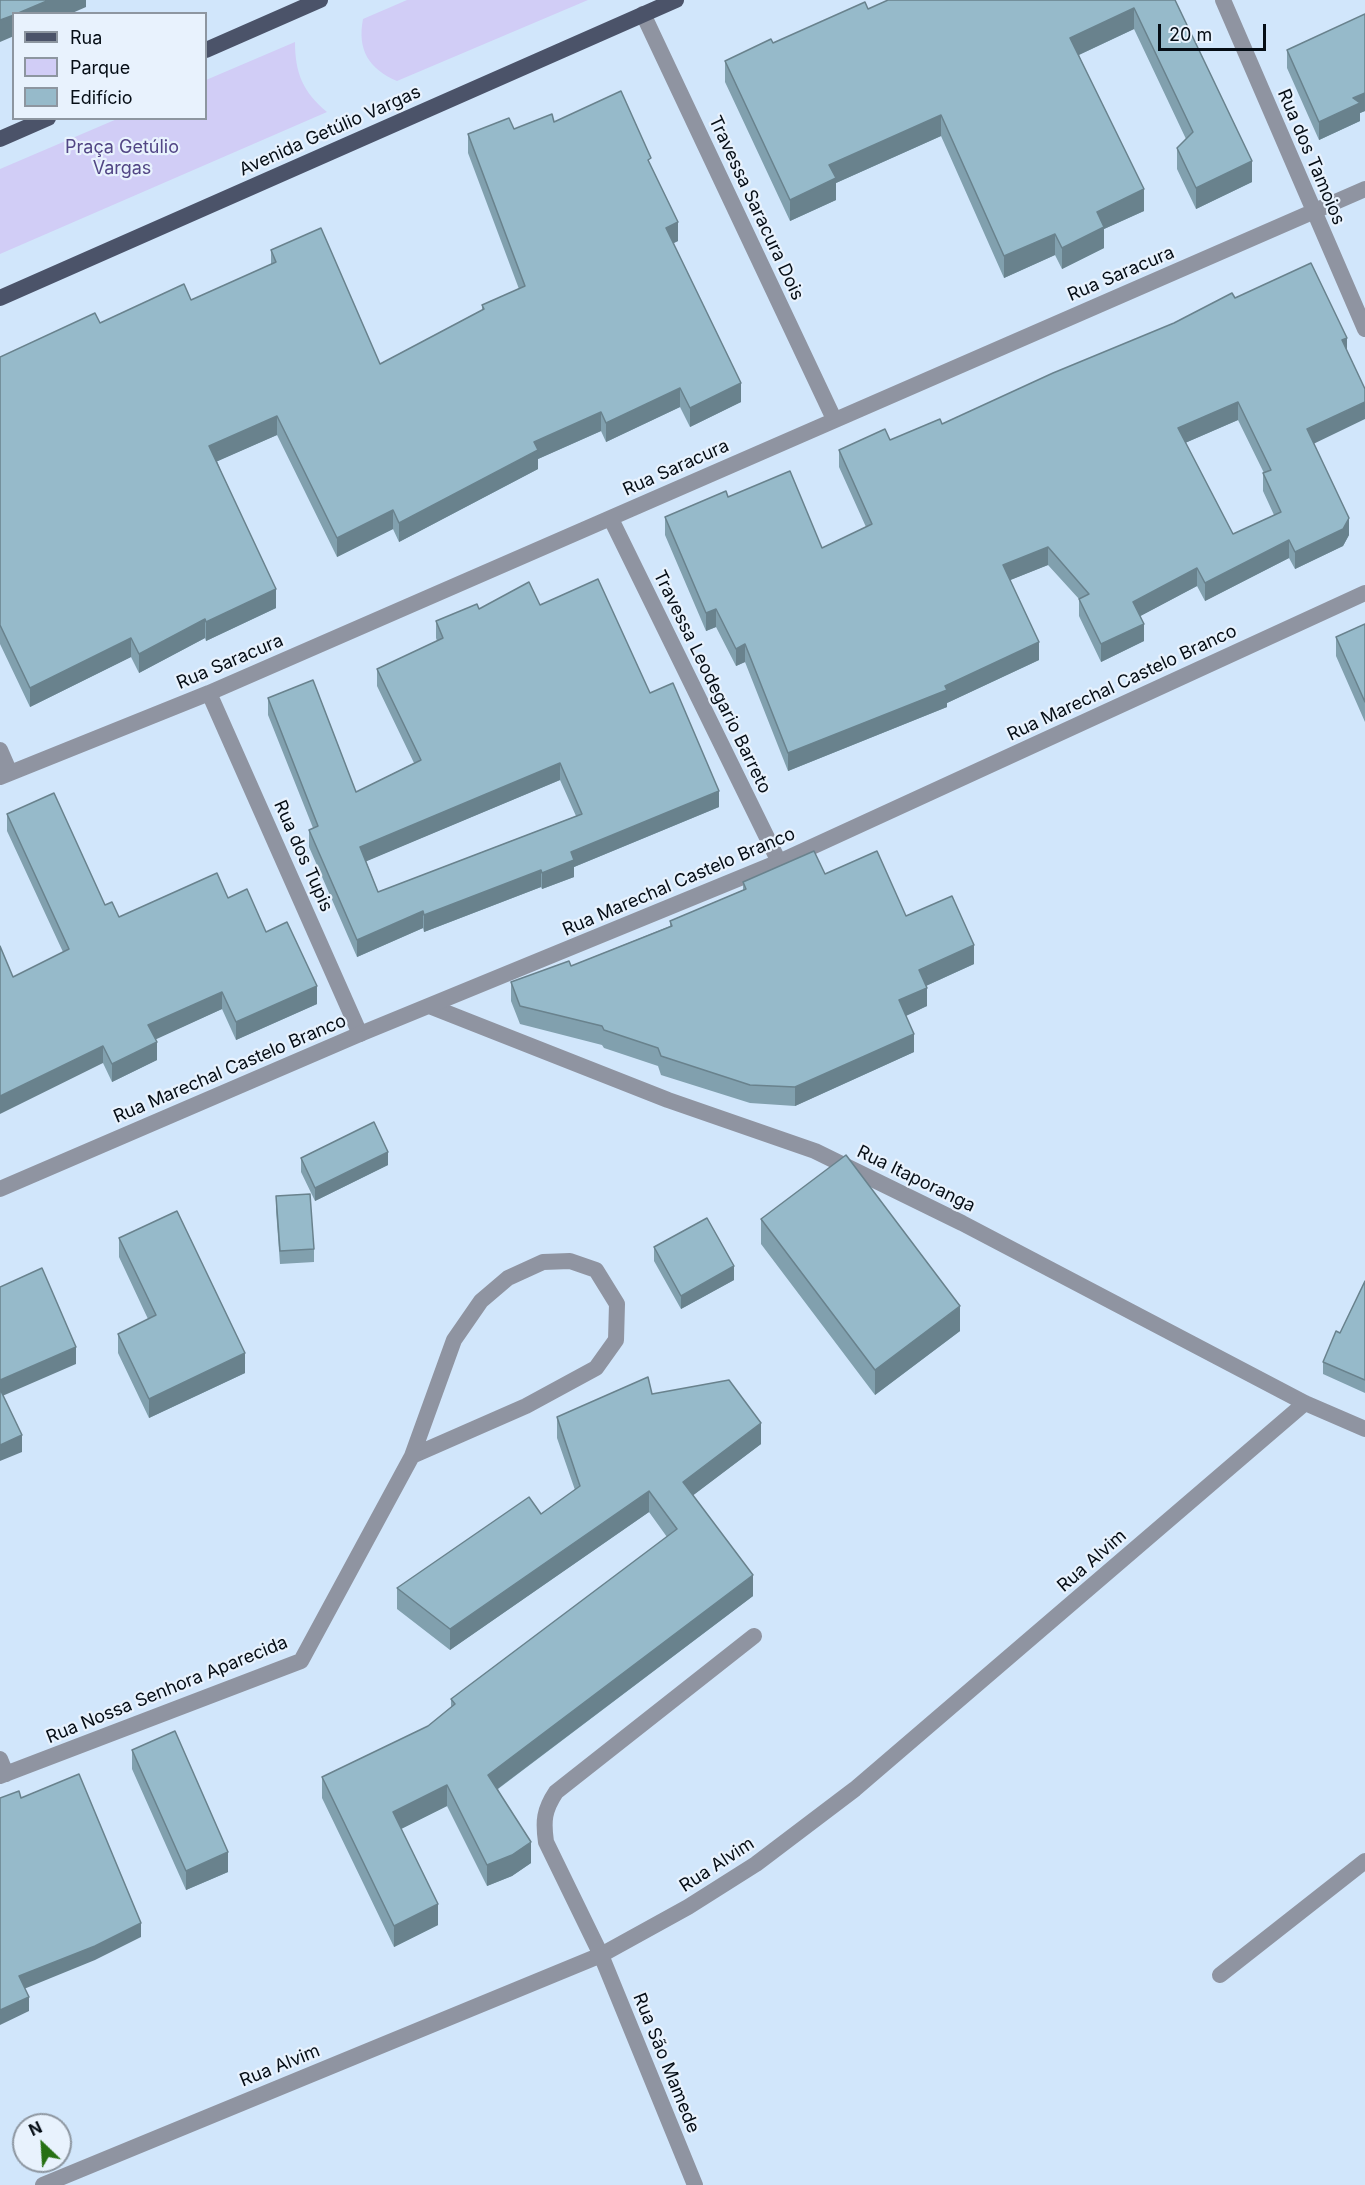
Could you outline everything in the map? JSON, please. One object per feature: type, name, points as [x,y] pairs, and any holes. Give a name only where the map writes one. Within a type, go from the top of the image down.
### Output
[{"type":"main road","points":[[207,50],[320,0]]},
{"type":"main road","name":"Avenida Getúlio Vargas","points":[[0,298],[676,0]]},
{"type":"main road","points":[[0,139],[43,120]]},
{"type":"street","name":"Rua dos Tamoios","points":[[1223,0],[1365,328]]},
{"type":"street","name":"Travessa Saracura Dois","points":[[643,14],[834,419]]},
{"type":"street","name":"Rua Saracura","points":[[5,775],[209,693],[1365,189]]},
{"type":"street","name":"Travessa Leodegario Barreto","points":[[611,519],[779,862]]},
{"type":"street","name":"Rua Marechal Castelo Branco","points":[[0,1190],[360,1034],[432,1007],[779,862],[1365,592]]},
{"type":"street","name":"Rua dos Tupis","points":[[209,693],[360,1034]]},
{"type":"street","points":[[0,750],[5,775]]},
{"type":"street","name":"Rua Itaporanga","points":[[432,1007],[668,1100],[815,1151],[972,1228],[1305,1403],[1365,1429]]},
{"type":"street","name":"Rua Nossa Senhora Aparecida","points":[[2,1770],[301,1661],[412,1456],[454,1340],[481,1301],[508,1278],[543,1262],[570,1261],[596,1270],[617,1304],[616,1340],[596,1368],[526,1406],[412,1456]]},
{"type":"street","name":"Rua Alvim","points":[[43,2185],[601,1955],[688,1907],[756,1864],[855,1789],[1305,1403]]},
{"type":"street","name":"Rua São Mamede","points":[[695,2185],[601,1955],[546,1842],[543,1824],[545,1808],[556,1792],[754,1636]]},
{"type":"street","points":[[1220,1975],[1365,1861]]},
{"type":"green space","points":[[407,0],[588,0],[397,81],[379,71],[367,57],[362,40],[363,19]]},
{"type":"green space","name":"Praça Getúlio Vargas","points":[[295,42],[295,53],[302,81],[312,97],[327,112],[0,254],[0,169],[115,120],[207,120],[207,80]]},
{"type":"building","points":[[0,0],[49,0],[21,12],[12,12],[12,16],[0,20]]},
{"type":"building","points":[[888,0],[1175,0],[1252,161],[1196,188],[1177,148],[1193,132],[1134,8],[1070,38],[1144,189],[1097,212],[1104,227],[1062,248],[1055,234],[1004,256],[941,115],[829,165],[836,178],[790,200],[725,61],[771,39],[773,43],[865,2],[868,9]]},
{"type":"building","points":[[1365,14],[1365,93],[1353,98],[1360,103],[1319,122],[1287,50]]},
{"type":"building","points":[[621,91],[651,158],[648,160],[678,222],[666,228],[741,383],[690,408],[680,388],[606,423],[601,412],[534,442],[538,450],[399,523],[393,510],[337,538],[277,416],[209,446],[276,589],[206,622],[205,619],[139,654],[131,638],[30,688],[0,625],[0,357],[95,313],[100,323],[184,284],[191,300],[276,262],[271,250],[321,228],[380,364],[484,309],[482,305],[525,286],[468,134],[509,118],[514,129],[552,114],[554,122]]},
{"type":"building","points":[[1311,263],[1347,338],[1342,340],[1365,389],[1365,402],[1307,429],[1349,518],[1343,529],[1295,552],[1289,540],[1205,583],[1197,568],[1133,602],[1144,624],[1101,644],[1079,599],[1089,594],[1048,547],[1003,565],[1039,642],[945,686],[947,690],[788,753],[745,644],[736,649],[716,609],[706,613],[665,517],[726,491],[728,497],[790,471],[822,548],[872,524],[839,450],[885,429],[890,440],[940,419],[942,424],[1053,373],[1174,323],[1232,293],[1235,298]],"holes":[[[1238,402],[1271,470],[1263,473],[1281,512],[1233,534],[1178,428]]]},
{"type":"building","points":[[598,579],[650,693],[673,683],[719,791],[571,852],[574,860],[542,873],[541,870],[424,915],[423,911],[357,940],[309,830],[318,826],[268,698],[313,680],[356,792],[421,760],[377,669],[443,638],[436,621],[477,604],[479,609],[529,582],[540,605]],"holes":[[[560,763],[582,814],[378,892],[360,847]]]},
{"type":"building","points":[[1365,624],[1365,702],[1336,637]]},
{"type":"building","points":[[54,793],[105,905],[112,902],[119,917],[217,873],[228,898],[247,889],[266,932],[287,922],[317,986],[236,1022],[222,992],[148,1025],[157,1042],[112,1064],[103,1046],[0,1096],[0,946],[13,977],[69,949],[7,814]]},
{"type":"building","points":[[814,851],[825,874],[877,851],[906,916],[952,896],[974,945],[919,970],[927,988],[899,1000],[914,1034],[795,1087],[750,1085],[661,1056],[658,1048],[604,1030],[602,1026],[520,1006],[511,982],[569,961],[571,966],[672,926],[670,921],[746,889],[743,882]]},
{"type":"building","points":[[374,1122],[388,1152],[315,1188],[301,1158]]},
{"type":"building","points":[[846,1155],[960,1306],[875,1370],[761,1219]]},
{"type":"building","points":[[310,1194],[314,1249],[280,1251],[276,1196]]},
{"type":"building","points":[[177,1211],[245,1353],[149,1399],[118,1334],[156,1315],[119,1238]]},
{"type":"building","points":[[707,1218],[734,1266],[681,1296],[654,1247]]},
{"type":"building","points":[[42,1268],[76,1347],[0,1380],[0,1287]]},
{"type":"building","points":[[1365,1281],[1365,1380],[1323,1362],[1336,1331],[1340,1333]]},
{"type":"building","points":[[648,1377],[652,1394],[729,1380],[761,1423],[683,1482],[753,1575],[488,1775],[531,1842],[512,1855],[487,1865],[447,1785],[393,1812],[438,1904],[394,1926],[322,1777],[428,1726],[455,1704],[451,1699],[677,1529],[649,1491],[450,1629],[397,1588],[529,1497],[541,1514],[580,1486],[557,1417]]},
{"type":"building","points":[[0,1389],[22,1435],[0,1445]]},
{"type":"building","points":[[175,1731],[228,1852],[186,1871],[132,1750]]},
{"type":"building","points":[[79,1774],[141,1923],[95,1946],[19,1976],[29,1997],[0,2010],[0,1798],[19,1791],[21,1798]]}]
